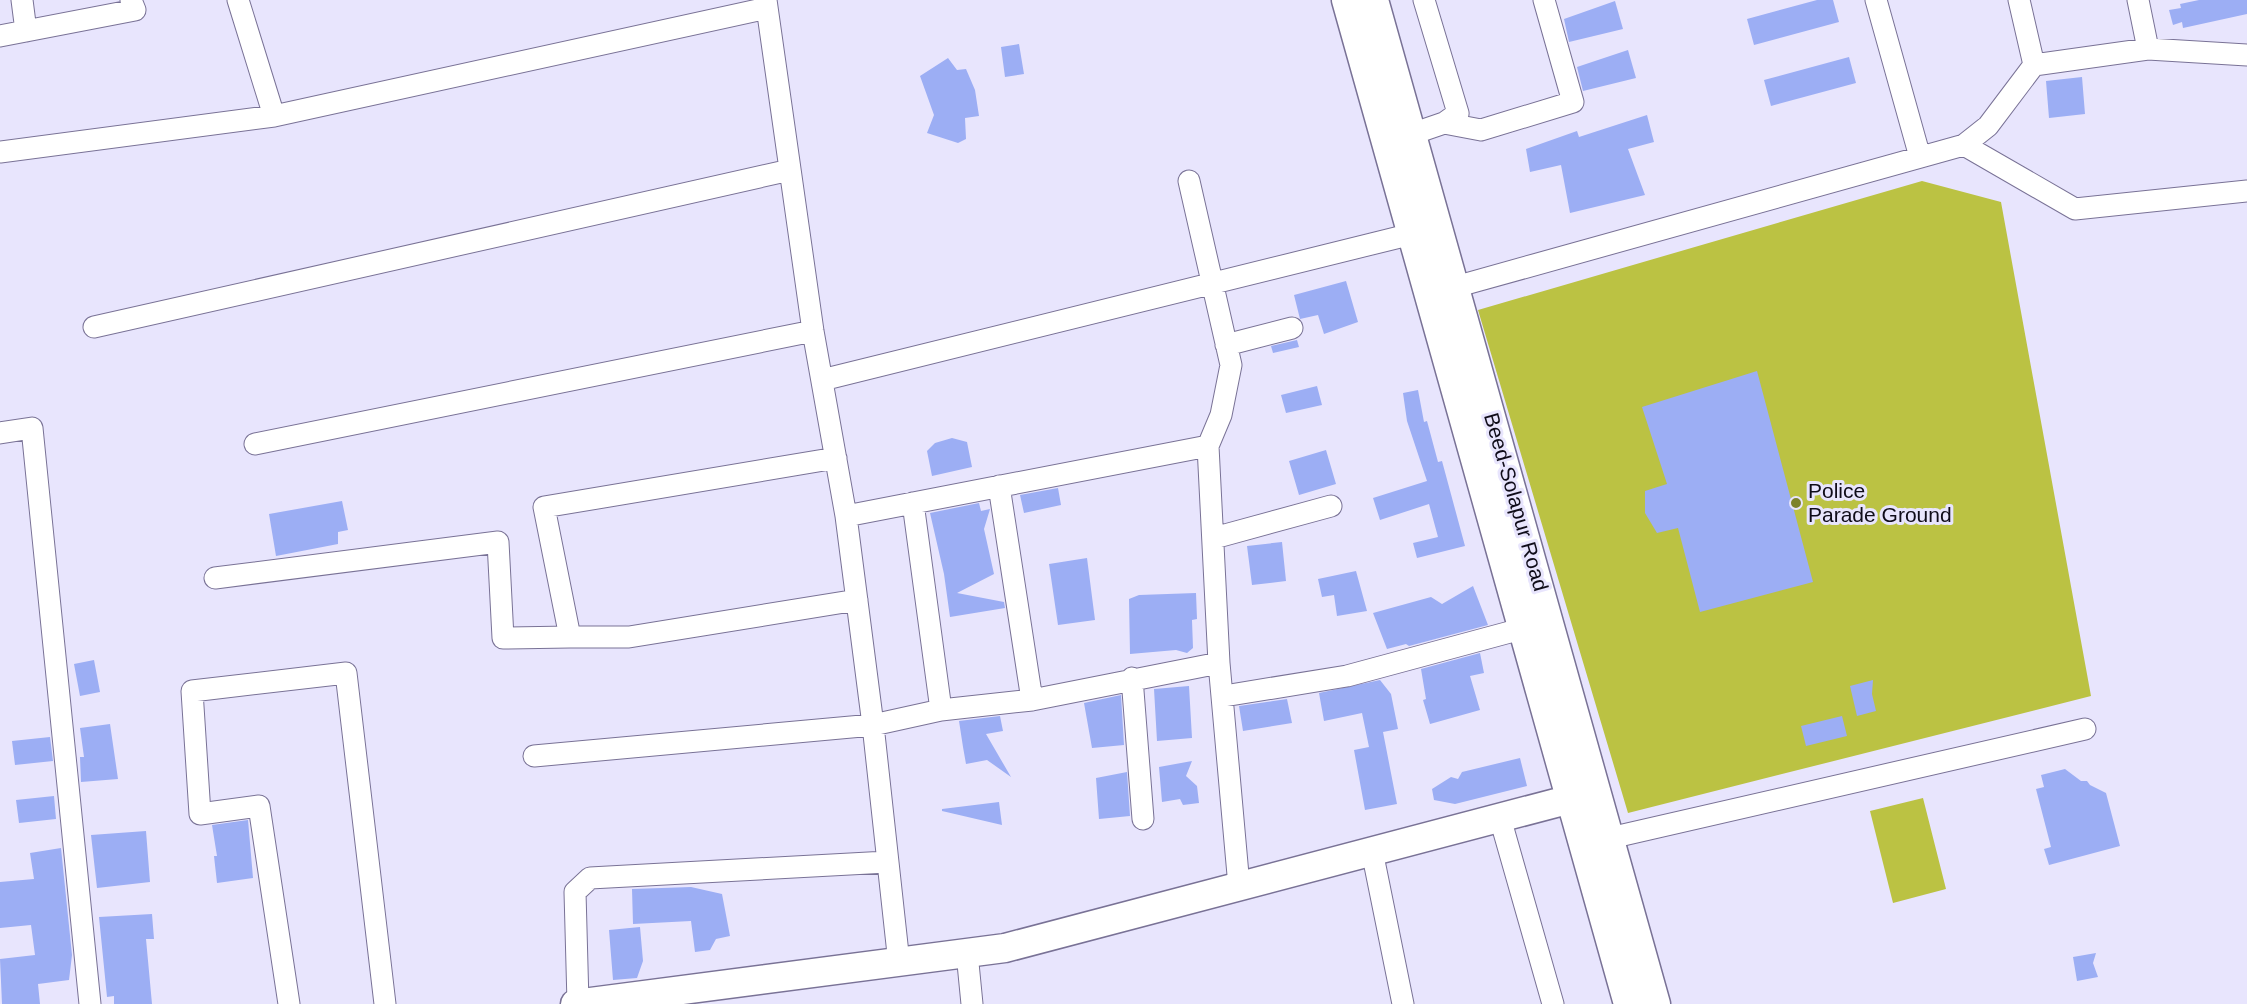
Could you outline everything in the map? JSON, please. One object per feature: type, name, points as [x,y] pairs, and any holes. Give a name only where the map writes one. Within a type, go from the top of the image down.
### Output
[{"type":"main road","name":"Beed-Solapur Road","points":[[1346,0],[1628,1004]]},
{"type":"main road","name":"Beed-Solapur Road","points":[[1374,0],[1656,1004]]},
{"type":"main road","points":[[577,1004],[1005,948],[1570,799]]},
{"type":"street","points":[[22,0],[26,32]]},
{"type":"street","points":[[0,36],[135,10],[131,0]]},
{"type":"street","points":[[238,0],[274,116]]},
{"type":"street","points":[[1412,134],[1444,123],[1458,113],[1424,0]]},
{"type":"street","points":[[1444,123],[1481,130],[1573,102],[1544,0]]},
{"type":"street","points":[[1876,0],[1920,157]]},
{"type":"street","points":[[2019,0],[2034,65]]},
{"type":"street","points":[[2138,0],[2148,50]]},
{"type":"street","points":[[0,152],[274,116],[767,4],[813,331],[846,516],[873,725],[899,963]]},
{"type":"street","points":[[1455,287],[1964,145],[1988,126],[2034,65],[2148,50],[2247,55]]},
{"type":"street","points":[[1964,145],[2075,209],[2247,191]]},
{"type":"street","points":[[94,327],[790,170]]},
{"type":"street","points":[[1189,181],[1231,365],[1221,414],[1208,446],[1219,663],[1224,696],[1239,886]]},
{"type":"street","points":[[822,380],[1412,234]]},
{"type":"street","points":[[1226,345],[1292,327]]},
{"type":"street","points":[[255,444],[813,331]]},
{"type":"street","points":[[0,433],[32,428],[90,1004]]},
{"type":"street","points":[[846,516],[1208,446]]},
{"type":"street","points":[[570,637],[544,507],[836,458]]},
{"type":"street","points":[[999,486],[1032,700]]},
{"type":"street","points":[[913,503],[941,710]]},
{"type":"street","points":[[1214,538],[1330,506]]},
{"type":"street","points":[[214,578],[498,542],[503,638],[629,637],[857,600]]},
{"type":"street","points":[[1224,696],[1347,676],[1521,629]]},
{"type":"street","points":[[534,756],[873,725],[941,710],[1032,700],[1132,678],[1219,663]]},
{"type":"street","points":[[289,1004],[260,806],[201,814],[192,691],[346,673],[386,1004]]},
{"type":"street","points":[[1132,678],[1143,819]]},
{"type":"street","points":[[1610,838],[2085,729]]},
{"type":"street","points":[[1500,818],[1553,1004]]},
{"type":"street","points":[[1372,851],[1403,1004]]},
{"type":"street","points":[[577,1004],[575,892],[590,878],[887,862]]},
{"type":"street","points":[[967,953],[972,1004]]},
{"type":"green space","name":"Police Parade Ground","points":[[1922,181],[2001,202],[2091,696],[1628,813],[1478,310]]},
{"type":"green space","points":[[1923,798],[1946,889],[1893,903],[1870,811]]},
{"type":"building","points":[[1817,0],[1833,0],[1839,22],[1754,45],[1747,19]]},
{"type":"building","points":[[2199,0],[2247,0],[2247,14],[2183,28],[2182,22],[2173,25],[2169,10],[2181,8],[2180,4]]},
{"type":"building","points":[[1615,1],[1623,29],[1569,42],[1564,19]]},
{"type":"building","points":[[1019,44],[1024,74],[1005,77],[1001,47]]},
{"type":"building","points":[[1628,50],[1636,78],[1583,91],[1577,67]]},
{"type":"building","points":[[1849,57],[1856,83],[1771,106],[1764,80]]},
{"type":"building","points":[[948,58],[957,70],[966,69],[975,90],[979,116],[965,118],[966,139],[958,143],[927,133],[934,115],[920,76]]},
{"type":"building","points":[[2082,77],[2085,114],[2049,118],[2046,81]]},
{"type":"building","points":[[1647,115],[1654,142],[1628,149],[1645,195],[1570,213],[1561,165],[1530,172],[1526,149],[1577,131],[1579,137]]},
{"type":"building","points":[[1346,281],[1358,322],[1324,334],[1318,315],[1300,319],[1294,295]]},
{"type":"building","points":[[1297,340],[1299,347],[1273,353],[1271,346]]},
{"type":"building","points":[[1757,371],[1813,582],[1700,612],[1678,528],[1657,533],[1645,513],[1645,491],[1667,484],[1642,407]]},
{"type":"building","points":[[1317,386],[1322,405],[1286,413],[1281,395]]},
{"type":"building","points":[[1418,390],[1424,422],[1427,421],[1438,462],[1442,461],[1465,546],[1417,558],[1413,543],[1438,537],[1429,504],[1380,520],[1373,498],[1427,481],[1407,421],[1403,393]]},
{"type":"building","points":[[952,438],[967,442],[972,467],[932,476],[927,451],[935,443]]},
{"type":"building","points":[[1326,450],[1336,484],[1299,495],[1289,461]]},
{"type":"building","points":[[1058,488],[1061,505],[1024,513],[1020,495]]},
{"type":"building","points":[[342,501],[348,530],[338,532],[338,544],[276,556],[269,514]]},
{"type":"building","points":[[979,503],[981,511],[990,509],[984,529],[994,574],[957,593],[1004,602],[1005,608],[950,617],[944,574],[930,513]]},
{"type":"building","points":[[1282,542],[1286,581],[1252,585],[1247,546]]},
{"type":"building","points":[[1087,558],[1095,620],[1058,625],[1049,564]]},
{"type":"building","points":[[1356,571],[1367,611],[1337,616],[1334,595],[1322,597],[1318,579]]},
{"type":"building","points":[[1473,586],[1488,625],[1409,646],[1406,644],[1387,649],[1373,613],[1431,597],[1442,604]]},
{"type":"building","points":[[1196,593],[1197,619],[1192,620],[1193,648],[1187,653],[1176,650],[1130,654],[1129,599],[1139,595]]},
{"type":"building","points":[[1480,653],[1484,673],[1470,676],[1480,710],[1430,724],[1423,700],[1426,699],[1421,669]]},
{"type":"building","points":[[94,660],[100,692],[80,696],[74,664]]},
{"type":"building","points":[[1380,680],[1391,694],[1398,729],[1383,732],[1397,804],[1365,810],[1354,750],[1369,747],[1362,713],[1324,721],[1319,693]]},
{"type":"building","points":[[1873,680],[1872,694],[1876,711],[1857,716],[1850,686]]},
{"type":"building","points":[[1189,686],[1192,738],[1157,741],[1154,689]]},
{"type":"building","points":[[1121,695],[1124,745],[1092,748],[1084,703]]},
{"type":"building","points":[[1287,699],[1292,723],[1243,731],[1239,706]]},
{"type":"building","points":[[1000,716],[1003,731],[986,734],[1011,777],[987,760],[966,764],[959,721]]},
{"type":"building","points":[[1842,716],[1847,736],[1806,746],[1801,726]]},
{"type":"building","points":[[110,724],[118,779],[81,782],[80,757],[84,757],[80,728]]},
{"type":"building","points":[[50,737],[53,761],[15,765],[12,741]]},
{"type":"building","points":[[1520,758],[1527,786],[1455,804],[1434,800],[1432,789],[1451,777],[1458,779],[1462,772]]},
{"type":"building","points":[[1192,761],[1186,776],[1197,786],[1199,803],[1183,805],[1180,799],[1162,802],[1159,767]]},
{"type":"building","points":[[2065,769],[2081,781],[2087,781],[2106,793],[2120,846],[2049,865],[2044,849],[2051,847],[2036,789],[2044,787],[2041,775]]},
{"type":"building","points":[[1127,772],[1130,816],[1099,819],[1096,778]]},
{"type":"building","points":[[54,796],[56,819],[19,823],[16,800]]},
{"type":"building","points":[[999,802],[1002,825],[942,811],[942,809]]},
{"type":"building","points":[[248,820],[253,878],[217,883],[214,856],[217,856],[212,825]]},
{"type":"building","points":[[146,831],[150,882],[97,888],[91,835]]},
{"type":"building","points":[[61,848],[72,955],[69,980],[38,984],[40,1004],[2,1004],[0,959],[35,955],[31,925],[0,928],[0,882],[34,879],[30,853]]},
{"type":"building","points":[[691,887],[722,894],[730,936],[716,939],[710,950],[695,952],[691,921],[633,924],[632,889]]},
{"type":"building","points":[[152,914],[154,939],[146,939],[152,1004],[114,1004],[114,996],[107,997],[99,917]]},
{"type":"building","points":[[640,927],[643,961],[637,978],[613,980],[609,930]]},
{"type":"building","points":[[2096,953],[2093,963],[2098,977],[2077,981],[2073,957]]},
{"type":"place","name":"Police Parade Ground","points":[[1796,503]]}]
